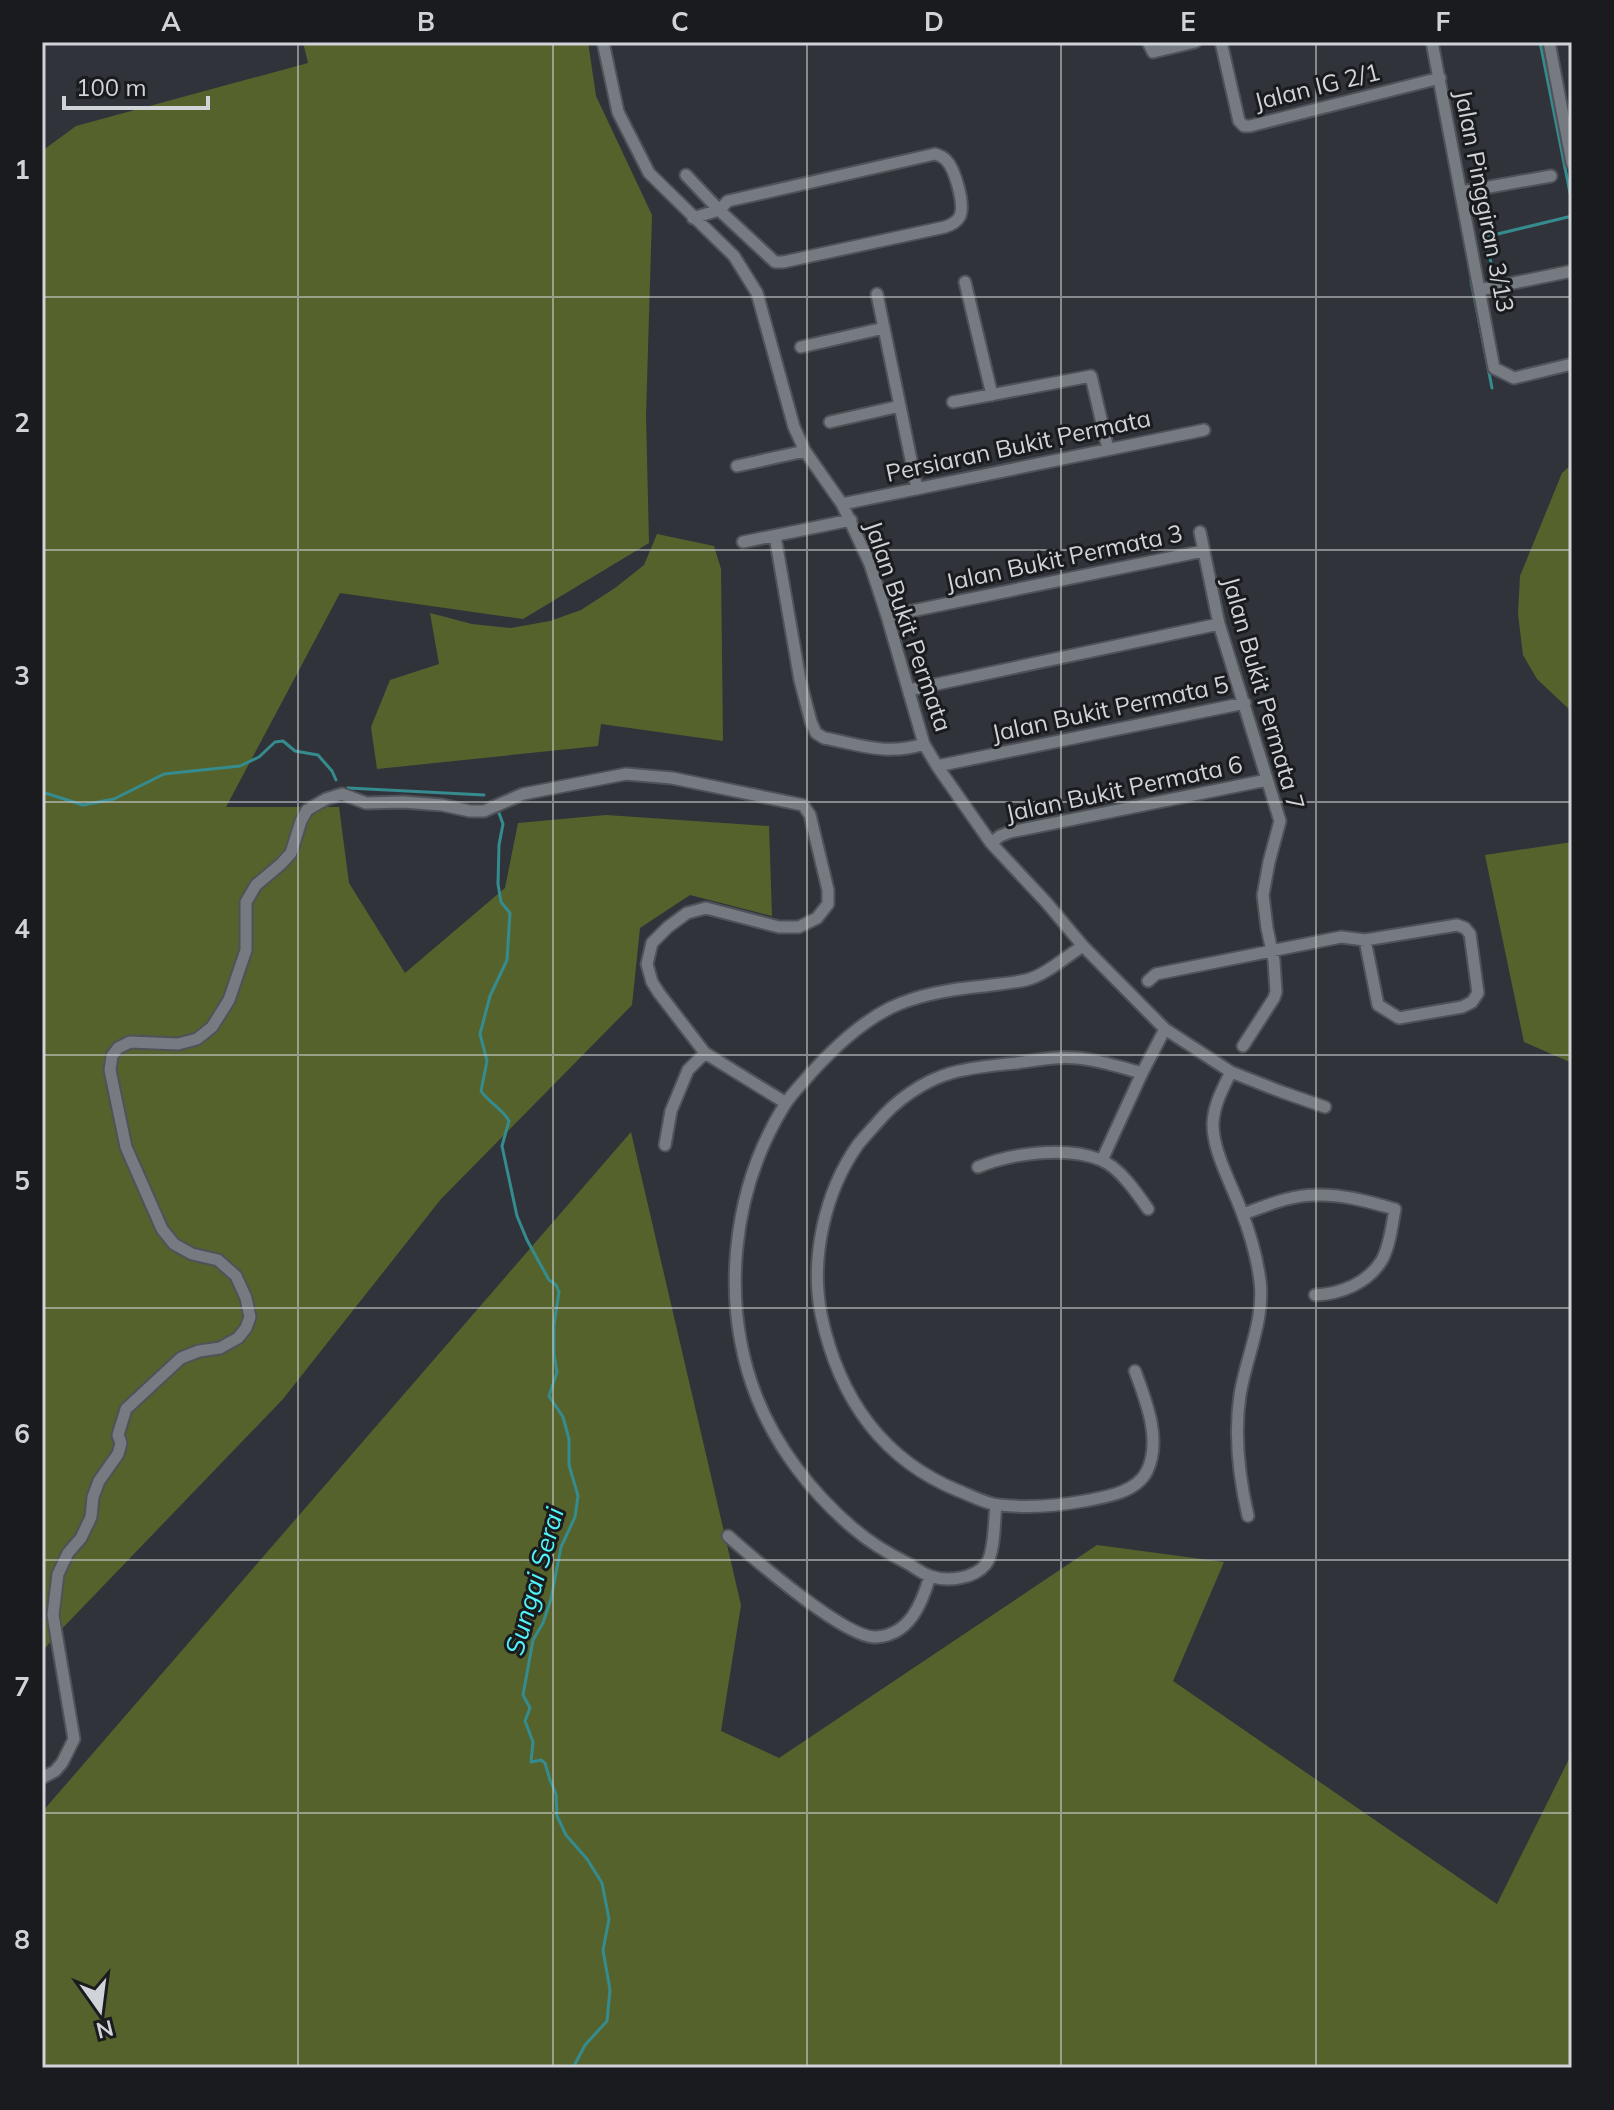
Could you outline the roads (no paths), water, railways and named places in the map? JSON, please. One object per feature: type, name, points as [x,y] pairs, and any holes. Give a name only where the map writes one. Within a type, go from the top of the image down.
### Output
[{"type":"street","name":"Jalan Bukit Permata","points":[[603,42],[618,112],[649,173],[734,256],[757,293],[794,427],[805,451],[851,520],[870,564],[924,744],[937,766],[991,843],[1083,946],[1165,1029],[1231,1072],[1325,1107]]},
{"type":"street","points":[[1148,42],[1153,52],[1195,42]]},
{"type":"street","name":"Jalan IG 2/1","points":[[1221,42],[1239,121],[1244,126],[1440,78]]},
{"type":"street","name":"Jalan Pinggiran 3/13","points":[[1432,42],[1494,368],[1514,378],[1572,364]]},
{"type":"street","points":[[1549,42],[1572,163]]},
{"type":"street","points":[[686,175],[719,210],[775,262],[945,227],[958,219],[962,211],[959,187],[950,166],[944,157],[935,154],[728,201],[719,210],[693,218]]},
{"type":"street","points":[[1461,192],[1551,176]]},
{"type":"street","points":[[1479,290],[1572,271]]},
{"type":"street","points":[[965,282],[992,395]]},
{"type":"street","points":[[877,294],[917,489]]},
{"type":"street","points":[[801,347],[884,328]]},
{"type":"street","points":[[953,402],[1091,376],[1108,449]]},
{"type":"street","points":[[830,422],[900,406]]},
{"type":"street","name":"Persiaran Bukit Permata","points":[[842,504],[1204,430]]},
{"type":"street","points":[[737,466],[805,451]]},
{"type":"street","points":[[743,542],[851,520]]},
{"type":"street","name":"Jalan Bukit Permata 7","points":[[1200,532],[1219,624],[1280,821],[1263,895],[1276,992],[1243,1046]]},
{"type":"street","points":[[775,536],[800,680],[816,733],[824,738],[888,751],[924,744]]},
{"type":"street","name":"Jalan Bukit Permata 3","points":[[887,616],[1203,551]]},
{"type":"street","points":[[909,690],[1219,624]]},
{"type":"street","name":"Jalan Bukit Permata 5","points":[[937,766],[1245,703]]},
{"type":"street","points":[[42,1778],[55,1771],[74,1739],[53,1615],[58,1574],[91,1517],[99,1481],[118,1454],[121,1443],[118,1435],[126,1409],[181,1358],[220,1348],[238,1338],[250,1317],[236,1276],[218,1260],[192,1254],[174,1244],[162,1229],[126,1147],[112,1085],[112,1056],[118,1048],[130,1042],[178,1044],[197,1039],[212,1027],[229,1000],[246,950],[246,902],[256,885],[291,853],[307,810],[342,794],[366,803],[403,802],[484,811],[523,794],[626,774],[672,778],[803,805],[810,815],[828,890],[828,904],[817,918],[799,927],[779,927],[706,908],[687,913],[652,943],[647,964],[652,982],[705,1053],[786,1103]]},
{"type":"street","name":"Jalan Bukit Permata 6","points":[[991,843],[1010,832],[1267,780]]},
{"type":"street","points":[[1148,981],[1156,974],[1341,937],[1365,940],[1457,925],[1470,934],[1478,993],[1472,1002],[1462,1007],[1399,1018],[1378,1005],[1365,940]]},
{"type":"street","points":[[996,1505],[990,1557],[985,1566],[962,1578],[946,1579],[930,1576],[883,1550],[830,1507],[800,1474],[769,1424],[757,1397],[740,1339],[737,1237],[755,1166],[770,1131],[786,1103],[835,1047],[890,1009],[935,992],[1029,979],[1083,946]]},
{"type":"street","points":[[1102,1160],[1165,1029]]},
{"type":"street","points":[[665,1145],[671,1111],[688,1070],[705,1053]]},
{"type":"street","points":[[1135,1371],[1153,1439],[1147,1472],[1131,1488],[1101,1498],[1070,1503],[996,1505],[941,1484],[898,1454],[866,1421],[844,1385],[830,1352],[817,1279],[822,1232],[836,1185],[858,1146],[892,1107],[933,1080],[949,1073],[1056,1058],[1098,1061],[1142,1073]]},
{"type":"street","points":[[1231,1072],[1218,1100],[1213,1124],[1217,1146],[1243,1214],[1261,1286],[1259,1318],[1240,1395],[1238,1422],[1240,1483],[1248,1516]]},
{"type":"street","points":[[978,1167],[998,1158],[1036,1152],[1102,1160],[1133,1187],[1148,1209]]},
{"type":"street","points":[[1243,1214],[1285,1199],[1315,1194],[1350,1197],[1395,1209],[1382,1259],[1367,1276],[1342,1292],[1315,1295]]},
{"type":"street","points":[[728,1536],[826,1614],[858,1632],[874,1637],[900,1628],[913,1617],[930,1576]]},
{"type":"waterway","points":[[1540,42],[1572,203]]},
{"type":"waterway","points":[[1494,276],[1485,237],[1572,216]]},
{"type":"waterway","points":[[1471,281],[1492,388]]},
{"type":"waterway","name":"Sungai Serai","points":[[42,792],[83,805],[114,799],[164,774],[240,766],[259,757],[275,742],[283,741],[295,751],[318,755],[336,780]]},
{"type":"waterway","name":"Sungai Serai","points":[[348,788],[484,795]]},
{"type":"waterway","name":"Sungai Serai","points":[[499,813],[503,824],[498,884],[501,902],[510,913],[507,960],[490,996],[480,1034],[487,1061],[481,1091],[509,1121],[502,1146],[517,1216],[549,1280],[559,1292],[554,1325],[557,1372],[549,1396],[563,1417],[569,1439],[569,1465],[578,1496],[575,1517],[561,1547],[551,1599],[533,1640],[523,1695],[530,1708],[525,1721],[533,1742],[531,1762],[541,1760],[545,1763],[556,1794],[557,1816],[566,1835],[602,1883],[609,1919],[603,1950],[610,1990],[607,2021],[585,2045],[573,2068]]}]
